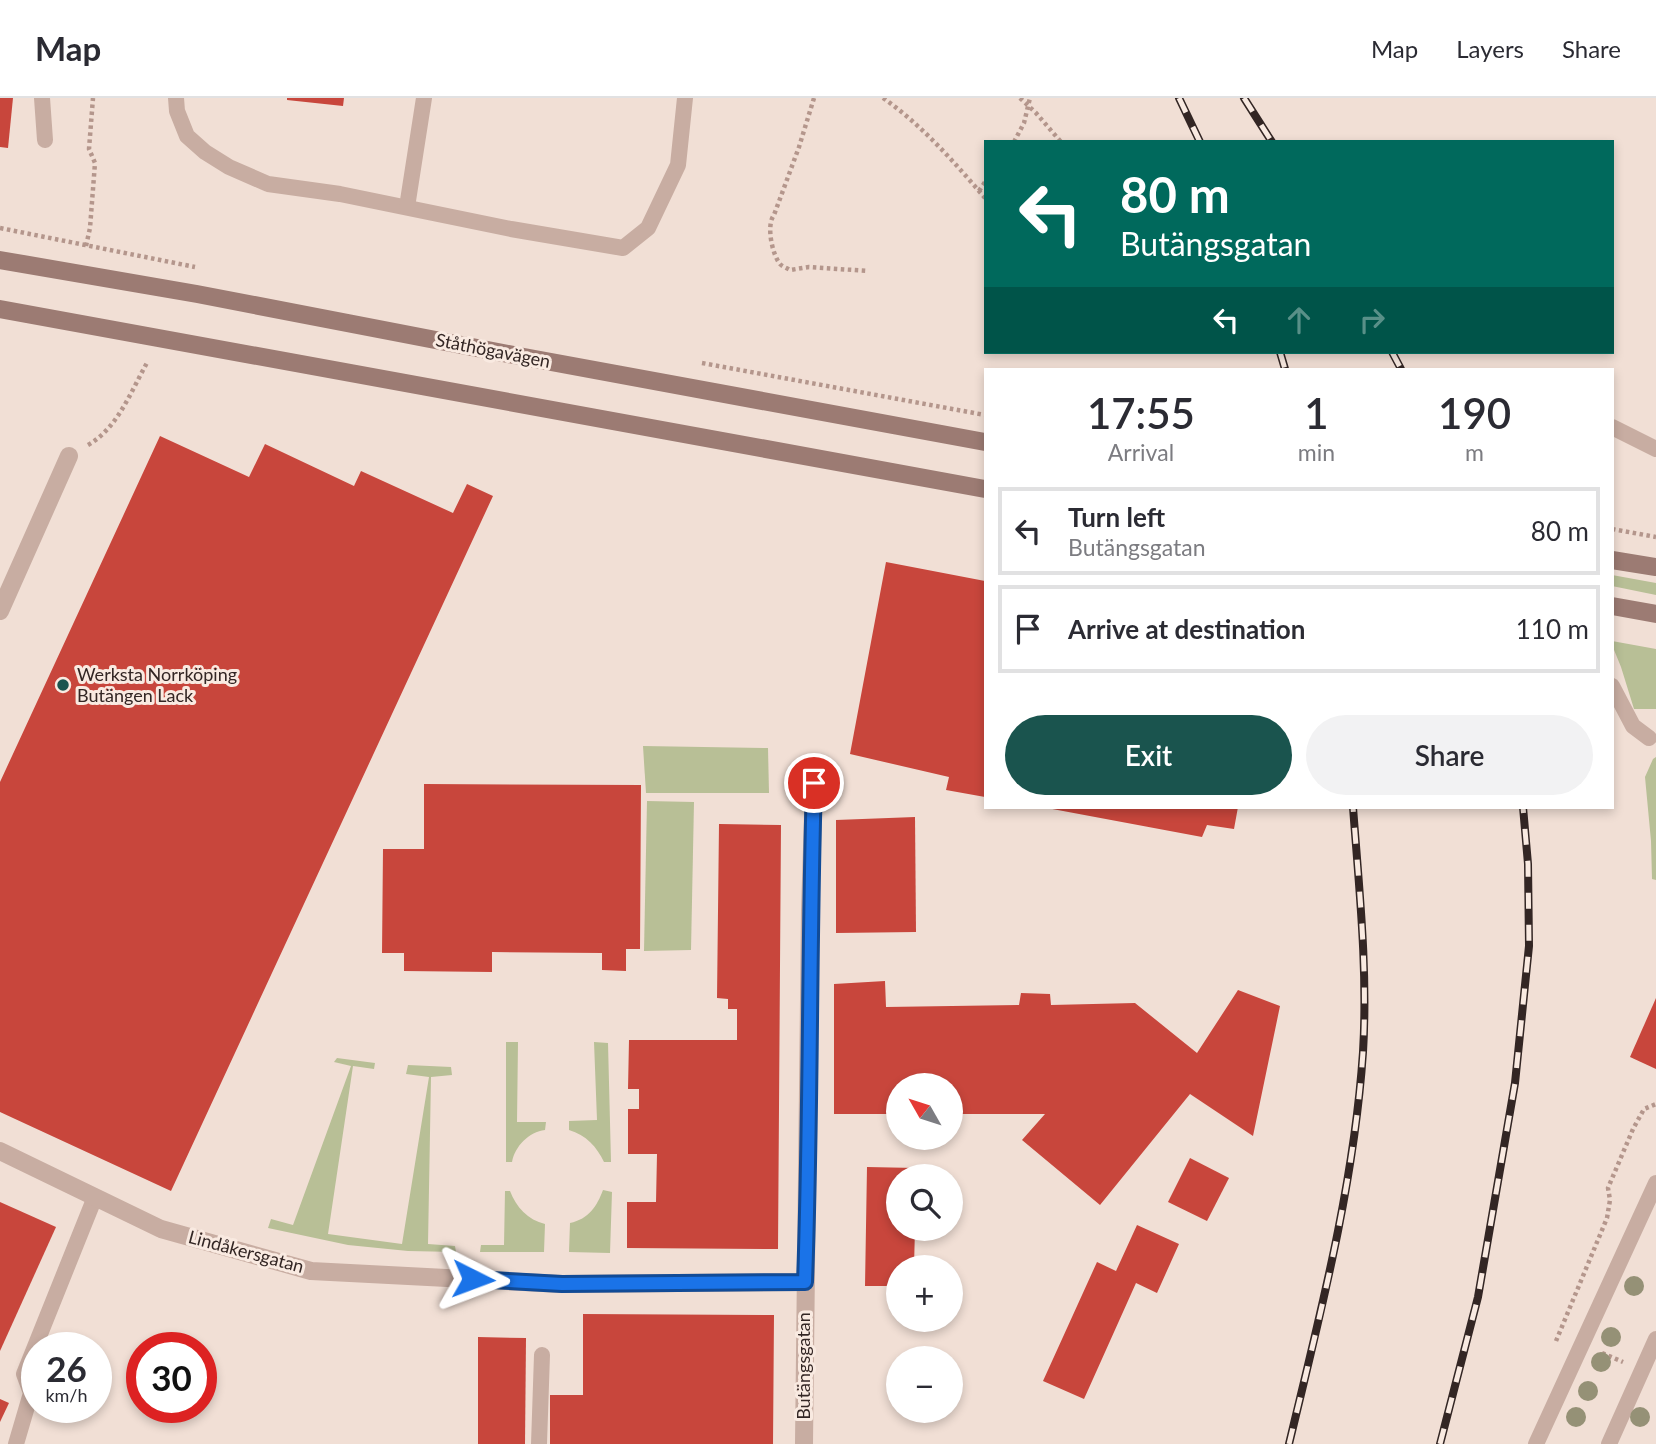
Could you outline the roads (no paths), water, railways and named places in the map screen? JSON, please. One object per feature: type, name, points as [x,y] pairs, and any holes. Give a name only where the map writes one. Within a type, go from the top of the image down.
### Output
[{"type":"main road","name":"Ståthögavägen","points":[[0,260],[197,294],[984,442]]},
{"type":"main road","points":[[0,309],[984,489]]},
{"type":"main road","points":[[1614,559],[1656,567]]},
{"type":"main road","points":[[1614,606],[1656,614]]},
{"type":"street","points":[[0,611],[69,456]]},
{"type":"street","name":"Butängsgatan","points":[[804,1444],[814,783]]},
{"type":"street","name":"Lindåkersgatan","points":[[0,1151],[161,1229],[312,1271],[562,1284],[805,1282]]},
{"type":"lane","points":[[42,98],[45,140]]},
{"type":"lane","points":[[176,98],[177,111],[187,136],[205,152],[229,167],[268,184],[340,194],[511,229],[623,248],[648,228],[678,165],[685,98]]},
{"type":"lane","points":[[407,207],[425,98]]},
{"type":"lane","points":[[1614,428],[1656,449]]},
{"type":"lane","points":[[1614,690],[1633,726],[1650,738]]},
{"type":"lane","points":[[1536,1444],[1656,1182]]},
{"type":"lane","points":[[16,1444],[31,1393],[24,1374],[95,1197]]},
{"type":"lane","points":[[1609,1444],[1656,1339]]},
{"type":"lane","points":[[540,1444],[542,1355]]},
{"type":"railway","points":[[1179,98],[1199,140]]},
{"type":"railway","points":[[1244,98],[1271,140]]},
{"type":"railway","points":[[1281,354],[1285,368]]},
{"type":"railway","points":[[1393,354],[1400,368]]},
{"type":"railway","points":[[1289,1444],[1334,1250],[1359,1102],[1364,991],[1353,809]]},
{"type":"railway","points":[[1440,1444],[1478,1297],[1515,1083],[1529,946],[1528,864],[1523,809]]},
{"type":"place","name":"Werksta Norrköping Butängen Lack","points":[[63,685]]}]
